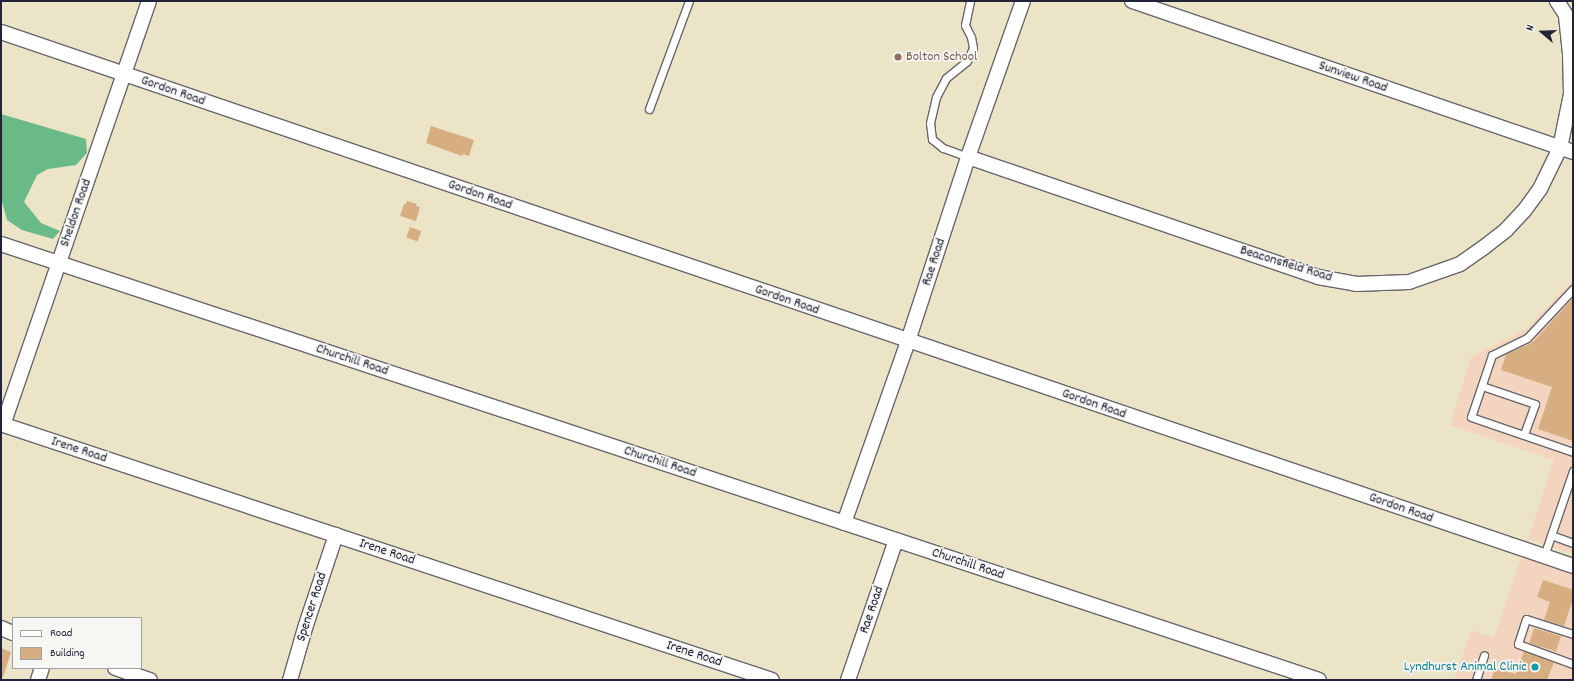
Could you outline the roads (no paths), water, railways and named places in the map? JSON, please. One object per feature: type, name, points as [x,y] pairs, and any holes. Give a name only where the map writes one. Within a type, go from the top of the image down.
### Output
[{"type":"street","name":"Sheldon Road","points":[[2,425],[149,1]]},
{"type":"street","name":"Rae Road","points":[[844,523],[908,341],[968,157],[1023,1]]},
{"type":"street","name":"Sunview Road","points":[[1132,1],[1567,150]]},
{"type":"street","points":[[1557,1],[1569,10]]},
{"type":"street","name":"Beaconsfield Road","points":[[968,157],[1318,277],[1356,284],[1410,282],[1460,264],[1506,230],[1524,211],[1567,150],[1571,94],[1569,10]]},
{"type":"street","name":"Gordon Road","points":[[1,32],[1573,566]]},
{"type":"street","name":"Churchill Road","points":[[1,244],[1319,680]]},
{"type":"street","name":"Irene Road","points":[[2,425],[772,680]]},
{"type":"street","name":"Spencer Road","points":[[290,680],[306,624],[336,535]]},
{"type":"street","name":"Rae Road","points":[[848,680],[896,540]]},
{"type":"street","points":[[1,628],[12,633]]},
{"type":"street","points":[[38,680],[42,669]]},
{"type":"street","points":[[118,669],[150,680]]},
{"type":"lane","points":[[649,109],[689,1]]},
{"type":"lane","points":[[968,157],[943,148],[932,139],[930,123],[936,97],[946,78],[967,61],[973,48],[971,37],[965,25],[970,1]]},
{"type":"lane","points":[[1573,289],[1527,338],[1492,355],[1471,417],[1573,452]]},
{"type":"lane","points":[[1482,386],[1535,404],[1524,436]]},
{"type":"lane","points":[[1544,556],[1573,470]]},
{"type":"lane","points":[[1551,536],[1573,543]]},
{"type":"lane","points":[[1573,634],[1526,619],[1518,644],[1573,664]]},
{"type":"lane","points":[[1476,680],[1484,655]]},
{"type":"place","name":"Bolton School","points":[[898,57]]},
{"type":"place","name":"Lyndhurst Animal Clinic","points":[[1535,667]]}]
